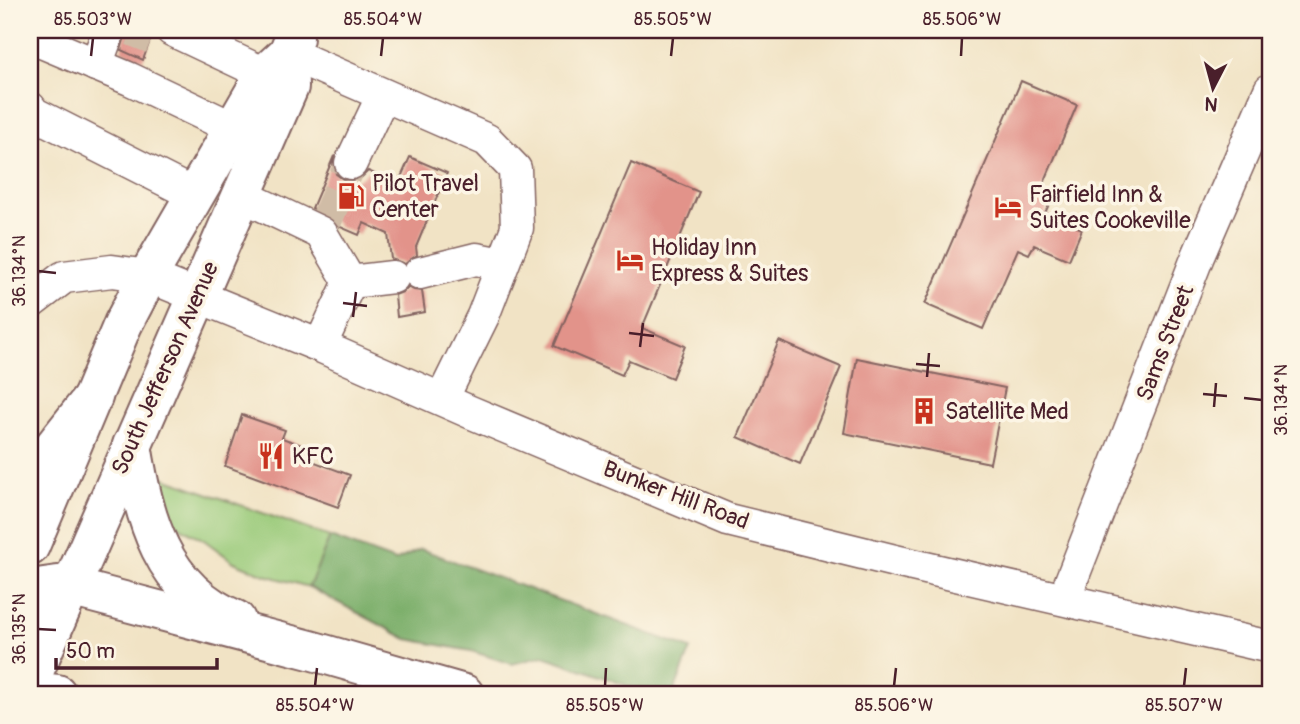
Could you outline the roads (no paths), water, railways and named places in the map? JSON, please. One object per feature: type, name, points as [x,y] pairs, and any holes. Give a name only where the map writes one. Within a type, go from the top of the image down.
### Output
[{"type":"main road","points":[[30,546],[123,324],[233,128],[284,52]]},
{"type":"main road","name":"South Jefferson Avenue","points":[[38,685],[70,587],[289,87],[284,52]]},
{"type":"main road","points":[[30,477],[93,397]]},
{"type":"main road","points":[[132,445],[139,485],[153,536],[172,571],[214,611],[310,650]]},
{"type":"main road","points":[[30,589],[58,585],[70,587],[310,650],[464,694]]},
{"type":"main road","points":[[30,615],[37,640],[38,685]]},
{"type":"street","points":[[96,65],[109,30]]},
{"type":"street","points":[[165,32],[284,52],[487,140],[514,169],[517,228],[482,316],[442,400]]},
{"type":"street","points":[[30,37],[233,128]]},
{"type":"street","name":"Sams Street","points":[[1064,598],[1198,256],[1270,90]]},
{"type":"street","points":[[351,163],[383,95]]},
{"type":"street","points":[[30,108],[33,113],[89,143],[195,195]]},
{"type":"street","points":[[241,195],[323,227],[351,282]]},
{"type":"street","points":[[351,282],[406,275],[476,259],[502,264]]},
{"type":"street","name":"Bunker Hill Road","points":[[30,303],[64,277],[112,271],[148,276],[320,346],[728,520],[1270,647]]},
{"type":"street","points":[[320,346],[351,282]]},
{"type":"tunnel","points":[[132,30],[152,38]]},
{"type":"tunnel","points":[[326,221],[351,163]]},
{"type":"place","name":"Pilot Travel Center","points":[[351,196]]},
{"type":"place","name":"Fairfield Inn & Suites Cookeville","points":[[1008,207]]},
{"type":"place","name":"Holiday Inn Express & Suites","points":[[630,260]]},
{"type":"place","name":"Satellite Med","points":[[924,411]]},
{"type":"place","name":"KFC","points":[[271,456]]}]
